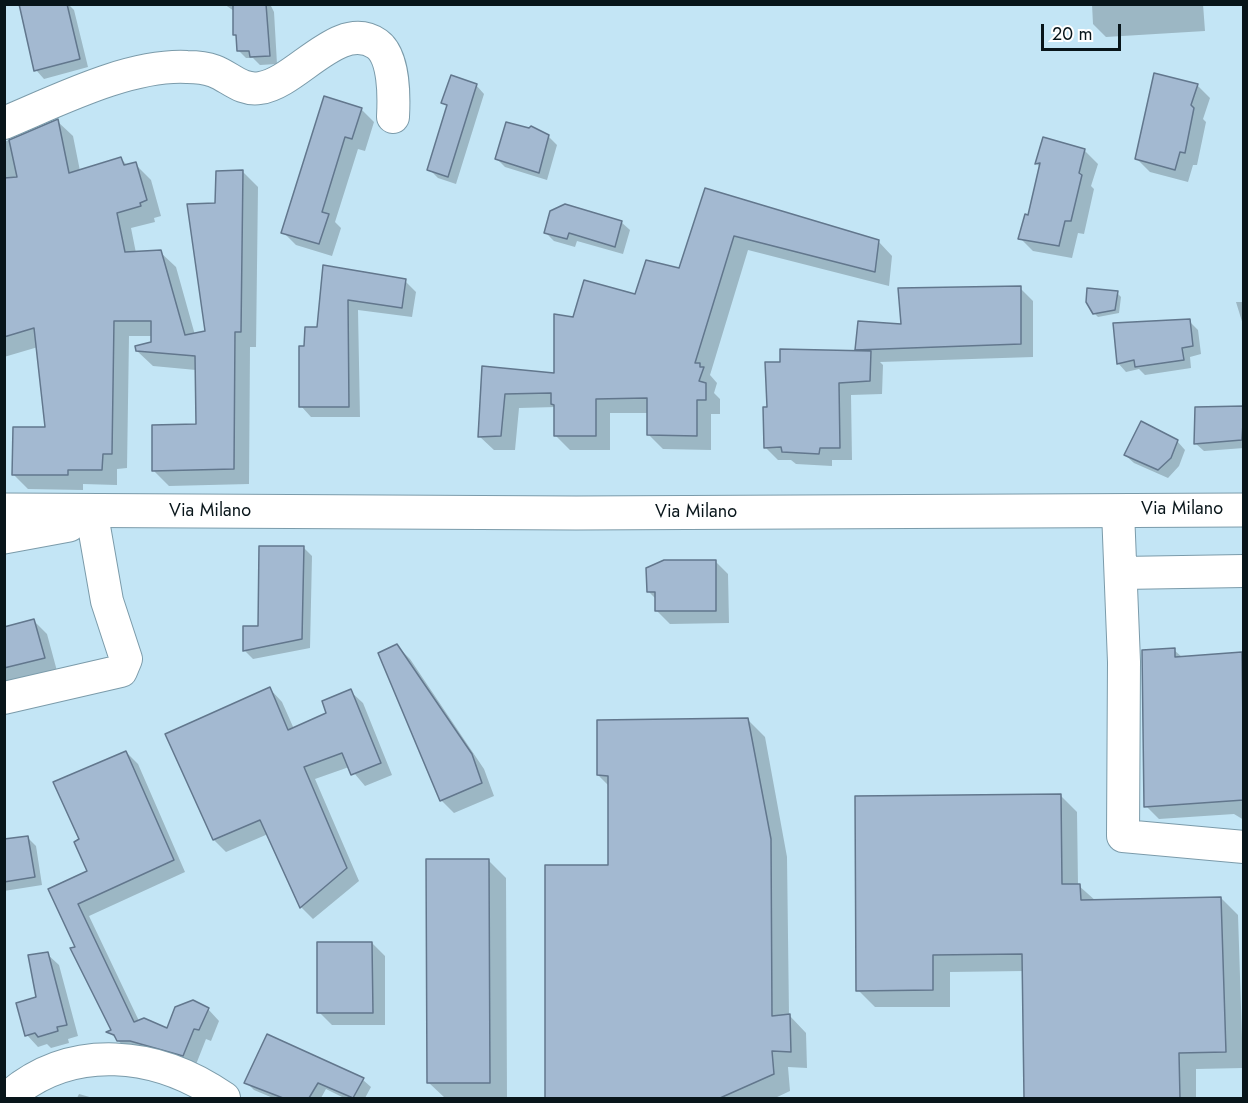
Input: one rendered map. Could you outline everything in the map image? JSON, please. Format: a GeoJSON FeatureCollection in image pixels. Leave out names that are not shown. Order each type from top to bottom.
{"type":"FeatureCollection","features":[{"type":"Feature","properties":{"kind":"main road","name":"Via Milano"},"geometry":{"type":"LineString","coordinates":[[4,510],[148,512],[1244,510]]}},
{"type":"Feature","properties":{"kind":"main road","name":"Via Milano"},"geometry":{"type":"LineString","coordinates":[[4,537],[148,512]]}},
{"type":"Feature","properties":{"kind":"street"},"geometry":{"type":"LineString","coordinates":[[4,123],[96,85],[141,72],[186,66],[213,70],[241,86],[260,88],[274,83],[344,40],[368,38],[383,48],[394,90],[393,117]]}},
{"type":"Feature","properties":{"kind":"street"},"geometry":{"type":"LineString","coordinates":[[1118,511],[1124,662],[1123,836],[1244,847]]}},
{"type":"Feature","properties":{"kind":"street"},"geometry":{"type":"LineString","coordinates":[[4,698],[121,671],[126,659],[107,601],[93,521]]}},
{"type":"Feature","properties":{"kind":"street"},"geometry":{"type":"LineString","coordinates":[[1121,573],[1244,572]]}},
{"type":"Feature","properties":{"kind":"street"},"geometry":{"type":"LineString","coordinates":[[7,1098],[23,1085],[65,1066],[94,1058],[125,1059],[160,1068],[202,1083],[224,1098]]}},
{"type":"Feature","properties":{"kind":"building"},"geometry":{"type":"Polygon","coordinates":[[[19,4],[67,4],[80,59],[34,71],[19,4]]]}},
{"type":"Feature","properties":{"kind":"building"},"geometry":{"type":"Polygon","coordinates":[[[233,4],[266,4],[270,56],[250,57],[249,51],[237,51],[236,35],[233,35],[233,4]]]}},
{"type":"Feature","properties":{"kind":"building"},"geometry":{"type":"Polygon","coordinates":[[[1154,73],[1198,84],[1191,105],[1194,108],[1185,153],[1180,152],[1175,170],[1135,159],[1154,73]]]}},
{"type":"Feature","properties":{"kind":"building"},"geometry":{"type":"Polygon","coordinates":[[[451,75],[477,84],[448,177],[427,170],[447,105],[441,103],[451,75]]]}},
{"type":"Feature","properties":{"kind":"building"},"geometry":{"type":"Polygon","coordinates":[[[324,96],[362,108],[352,139],[345,137],[322,212],[329,214],[319,244],[281,233],[324,96]]]}},
{"type":"Feature","properties":{"kind":"building"},"geometry":{"type":"Polygon","coordinates":[[[58,119],[69,173],[121,157],[124,165],[136,162],[147,200],[140,203],[141,206],[117,213],[125,252],[161,250],[185,335],[205,331],[187,204],[215,203],[216,171],[243,170],[241,332],[235,332],[234,469],[152,471],[152,425],[196,424],[195,356],[136,351],[135,346],[151,342],[151,321],[114,321],[112,454],[103,454],[102,470],[68,470],[68,475],[12,475],[13,427],[45,427],[34,328],[4,337],[4,178],[17,177],[9,140],[58,119]]]}},
{"type":"Feature","properties":{"kind":"building"},"geometry":{"type":"Polygon","coordinates":[[[506,122],[529,128],[531,126],[549,135],[539,173],[495,159],[506,122]]]}},
{"type":"Feature","properties":{"kind":"building"},"geometry":{"type":"Polygon","coordinates":[[[1043,137],[1085,149],[1079,173],[1082,175],[1071,221],[1065,221],[1059,246],[1018,239],[1025,214],[1028,215],[1040,163],[1035,164],[1043,137]]]}},
{"type":"Feature","properties":{"kind":"building"},"geometry":{"type":"Polygon","coordinates":[[[705,188],[879,240],[875,272],[734,236],[695,363],[700,363],[700,367],[704,367],[699,381],[706,383],[706,400],[697,400],[697,436],[647,435],[647,398],[596,399],[596,436],[554,436],[554,405],[551,404],[551,393],[505,394],[501,436],[478,437],[482,366],[554,373],[554,314],[573,317],[584,280],[635,294],[646,260],[679,268],[705,188]]]}},
{"type":"Feature","properties":{"kind":"building"},"geometry":{"type":"Polygon","coordinates":[[[565,204],[622,221],[615,247],[569,233],[567,239],[544,233],[550,211],[565,204]]]}},
{"type":"Feature","properties":{"kind":"building"},"geometry":{"type":"Polygon","coordinates":[[[323,265],[406,279],[402,308],[348,300],[349,407],[299,407],[299,346],[304,346],[305,327],[317,327],[323,265]]]}},
{"type":"Feature","properties":{"kind":"building"},"geometry":{"type":"Polygon","coordinates":[[[1021,286],[1021,344],[855,350],[858,321],[901,324],[898,288],[1021,286]]]}},
{"type":"Feature","properties":{"kind":"building"},"geometry":{"type":"Polygon","coordinates":[[[1087,288],[1118,291],[1115,310],[1093,314],[1086,302],[1087,288]]]}},
{"type":"Feature","properties":{"kind":"building"},"geometry":{"type":"Polygon","coordinates":[[[1190,319],[1193,346],[1182,348],[1184,360],[1135,367],[1134,360],[1117,364],[1113,323],[1190,319]]]}},
{"type":"Feature","properties":{"kind":"building"},"geometry":{"type":"Polygon","coordinates":[[[780,349],[871,351],[870,381],[839,383],[840,448],[820,448],[819,454],[782,452],[781,447],[764,448],[763,407],[767,407],[765,362],[780,362],[780,349]]]}},
{"type":"Feature","properties":{"kind":"building"},"geometry":{"type":"Polygon","coordinates":[[[1244,406],[1242,440],[1194,444],[1195,407],[1244,406]]]}},
{"type":"Feature","properties":{"kind":"building"},"geometry":{"type":"Polygon","coordinates":[[[1141,421],[1178,440],[1171,458],[1158,470],[1124,455],[1141,421]]]}},
{"type":"Feature","properties":{"kind":"building"},"geometry":{"type":"Polygon","coordinates":[[[259,546],[304,546],[302,639],[243,651],[243,626],[258,626],[259,546]]]}},
{"type":"Feature","properties":{"kind":"building"},"geometry":{"type":"Polygon","coordinates":[[[664,560],[716,560],[716,611],[655,611],[655,592],[647,592],[646,568],[664,560]]]}},
{"type":"Feature","properties":{"kind":"building"},"geometry":{"type":"Polygon","coordinates":[[[34,619],[45,658],[4,668],[4,627],[34,619]]]}},
{"type":"Feature","properties":{"kind":"building"},"geometry":{"type":"Polygon","coordinates":[[[397,644],[472,754],[482,783],[440,801],[378,653],[397,644]]]}},
{"type":"Feature","properties":{"kind":"building"},"geometry":{"type":"Polygon","coordinates":[[[1175,648],[1175,657],[1242,652],[1244,800],[1144,807],[1142,650],[1175,648]]]}},
{"type":"Feature","properties":{"kind":"building"},"geometry":{"type":"Polygon","coordinates":[[[270,687],[288,730],[326,713],[322,701],[351,689],[381,763],[351,775],[342,753],[304,767],[347,868],[300,908],[260,820],[213,840],[165,734],[270,687]]]}},
{"type":"Feature","properties":{"kind":"building"},"geometry":{"type":"Polygon","coordinates":[[[748,718],[771,839],[772,1016],[790,1014],[791,1052],[772,1051],[774,1074],[720,1098],[545,1098],[545,865],[608,865],[608,776],[597,775],[597,720],[748,718]]]}},
{"type":"Feature","properties":{"kind":"building"},"geometry":{"type":"Polygon","coordinates":[[[126,751],[174,860],[78,904],[134,1022],[144,1018],[167,1028],[175,1007],[193,1000],[209,1008],[199,1030],[194,1029],[183,1056],[130,1041],[117,1041],[114,1035],[106,1032],[111,1030],[70,948],[75,947],[48,889],[87,871],[74,842],[79,839],[53,782],[126,751]]]}},
{"type":"Feature","properties":{"kind":"building"},"geometry":{"type":"Polygon","coordinates":[[[1061,794],[1062,884],[1080,884],[1081,900],[1221,897],[1226,1052],[1179,1053],[1180,1098],[1024,1098],[1022,954],[933,955],[933,990],[856,991],[855,796],[1061,794]]]}},
{"type":"Feature","properties":{"kind":"building"},"geometry":{"type":"Polygon","coordinates":[[[28,836],[35,877],[4,882],[4,839],[28,836]]]}},
{"type":"Feature","properties":{"kind":"building"},"geometry":{"type":"Polygon","coordinates":[[[426,859],[489,859],[490,1083],[427,1083],[426,859]]]}},
{"type":"Feature","properties":{"kind":"building"},"geometry":{"type":"Polygon","coordinates":[[[317,942],[372,942],[373,1013],[317,1013],[317,942]]]}},
{"type":"Feature","properties":{"kind":"building"},"geometry":{"type":"Polygon","coordinates":[[[48,952],[67,1025],[57,1027],[58,1031],[38,1037],[35,1033],[25,1036],[16,1003],[36,997],[28,955],[48,952]]]}},
{"type":"Feature","properties":{"kind":"building"},"geometry":{"type":"Polygon","coordinates":[[[267,1034],[364,1078],[353,1098],[318,1083],[309,1098],[283,1098],[244,1083],[267,1034]]]}}]}
